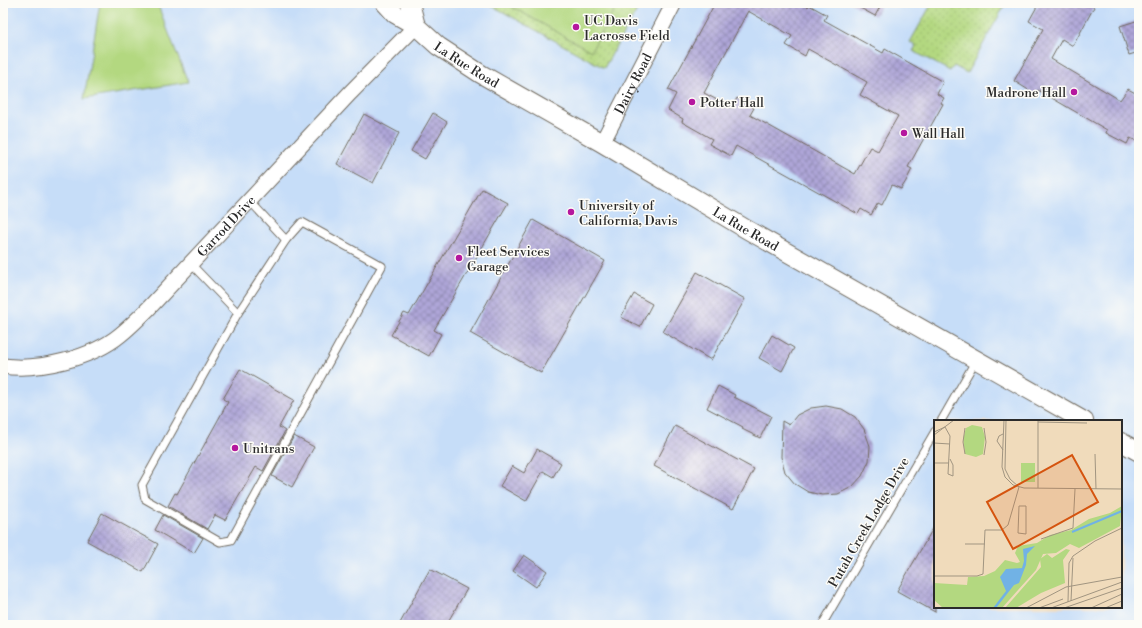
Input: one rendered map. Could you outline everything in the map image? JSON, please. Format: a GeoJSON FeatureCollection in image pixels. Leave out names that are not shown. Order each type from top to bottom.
{"type":"FeatureCollection","features":[{"type":"Feature","properties":{"kind":"street","name":"La Rue Road"},"geometry":{"type":"LineString","coordinates":[[385,3],[395,14],[416,26],[438,46],[458,60],[602,143],[746,229],[1082,420]]}},
{"type":"Feature","properties":{"kind":"street"},"geometry":{"type":"LineString","coordinates":[[410,3],[416,26]]}},
{"type":"Feature","properties":{"kind":"street","name":"Dairy Road"},"geometry":{"type":"LineString","coordinates":[[602,143],[674,3]]}},
{"type":"Feature","properties":{"kind":"street","name":"Garrod Drive"},"geometry":{"type":"LineString","coordinates":[[3,366],[39,366],[89,354],[120,336],[148,309],[350,93],[416,26]]}},
{"type":"Feature","properties":{"kind":"street"},"geometry":{"type":"LineString","coordinates":[[1122,443],[1139,452]]}},
{"type":"Feature","properties":{"kind":"lane"},"geometry":{"type":"LineString","coordinates":[[249,200],[286,240]]}},
{"type":"Feature","properties":{"kind":"lane"},"geometry":{"type":"LineString","coordinates":[[302,222],[382,266],[231,540],[220,542],[144,499],[142,485],[238,313],[286,240],[302,222]]}},
{"type":"Feature","properties":{"kind":"lane"},"geometry":{"type":"LineString","coordinates":[[190,263],[238,313]]}},
{"type":"Feature","properties":{"kind":"lane"},"geometry":{"type":"LineString","coordinates":[[942,420],[976,360]]}},
{"type":"Feature","properties":{"kind":"lane","name":"Putah Creek Lodge Drive"},"geometry":{"type":"LineString","coordinates":[[822,625],[934,433]]}},
{"type":"Feature","properties":{"kind":"shaded area","name":"University of California, Davis"},"geometry":{"type":"Polygon","coordinates":[[[3,3],[1139,3],[1139,625],[3,625],[3,3]]]}},
{"type":"Feature","properties":{"kind":"green space"},"geometry":{"type":"Polygon","coordinates":[[[100,3],[157,3],[188,82],[84,99],[100,3]]]}},
{"type":"Feature","properties":{"kind":"green space"},"geometry":{"type":"Polygon","coordinates":[[[487,3],[641,3],[604,68],[487,3]]]}},
{"type":"Feature","properties":{"kind":"green space","name":"UC Davis Lacrosse Field"},"geometry":{"type":"Polygon","coordinates":[[[505,3],[618,3],[591,51],[505,3]]]}},
{"type":"Feature","properties":{"kind":"green space"},"geometry":{"type":"Polygon","coordinates":[[[932,3],[1006,3],[967,73],[954,66],[950,71],[913,51],[916,46],[910,42],[932,3]]]}},
{"type":"Feature","properties":{"kind":"building"},"geometry":{"type":"Polygon","coordinates":[[[715,3],[801,3],[808,7],[809,5],[827,15],[824,20],[883,53],[885,49],[943,82],[937,94],[944,98],[941,103],[943,104],[908,167],[912,169],[906,181],[901,189],[892,185],[882,205],[878,203],[871,215],[861,209],[858,214],[736,146],[731,156],[709,144],[712,139],[682,122],[683,119],[668,110],[676,94],[668,90],[715,3]],[[748,11],[704,93],[732,108],[737,98],[754,108],[750,115],[855,174],[870,147],[878,151],[898,116],[860,95],[867,82],[808,49],[805,56],[786,45],[792,36],[748,11]]]}},
{"type":"Feature","properties":{"kind":"building"},"geometry":{"type":"Polygon","coordinates":[[[851,3],[882,3],[875,16],[851,3]]]}},
{"type":"Feature","properties":{"kind":"building","name":"Madrone Hall"},"geometry":{"type":"Polygon","coordinates":[[[1039,3],[1086,3],[1094,7],[1073,46],[1062,39],[1051,59],[1120,100],[1128,89],[1139,95],[1139,142],[1130,138],[1127,144],[1106,133],[1107,130],[1038,90],[1035,94],[1014,81],[1043,29],[1029,21],[1039,3]]]}},
{"type":"Feature","properties":{"kind":"building"},"geometry":{"type":"Polygon","coordinates":[[[1139,20],[1139,52],[1129,55],[1120,26],[1139,20]]]}},
{"type":"Feature","properties":{"kind":"building"},"geometry":{"type":"Polygon","coordinates":[[[433,113],[447,122],[425,159],[411,151],[433,113]]]}},
{"type":"Feature","properties":{"kind":"building"},"geometry":{"type":"Polygon","coordinates":[[[364,114],[399,133],[373,183],[337,164],[364,114]]]}},
{"type":"Feature","properties":{"kind":"building","name":"Fleet Services Garage"},"geometry":{"type":"Polygon","coordinates":[[[482,189],[508,203],[434,330],[441,334],[429,356],[391,335],[404,313],[409,315],[482,189]]]}},
{"type":"Feature","properties":{"kind":"building"},"geometry":{"type":"Polygon","coordinates":[[[533,220],[605,261],[541,373],[470,333],[533,220]]]}},
{"type":"Feature","properties":{"kind":"building"},"geometry":{"type":"Polygon","coordinates":[[[697,272],[745,299],[711,360],[663,332],[697,272]]]}},
{"type":"Feature","properties":{"kind":"building"},"geometry":{"type":"Polygon","coordinates":[[[634,294],[652,304],[640,327],[621,317],[634,294]]]}},
{"type":"Feature","properties":{"kind":"building"},"geometry":{"type":"Polygon","coordinates":[[[772,335],[794,348],[782,371],[759,358],[772,335]]]}},
{"type":"Feature","properties":{"kind":"building","name":"Unitrans"},"geometry":{"type":"Polygon","coordinates":[[[240,369],[294,400],[279,427],[285,431],[263,471],[256,467],[225,520],[215,515],[207,529],[168,506],[175,493],[177,494],[228,402],[223,399],[240,369]]]}},
{"type":"Feature","properties":{"kind":"building"},"geometry":{"type":"Polygon","coordinates":[[[718,386],[735,395],[734,397],[771,416],[760,438],[707,408],[718,386]]]}},
{"type":"Feature","properties":{"kind":"building"},"geometry":{"type":"Polygon","coordinates":[[[826,406],[842,409],[855,417],[864,429],[870,446],[869,461],[862,476],[852,487],[838,494],[822,495],[808,492],[795,484],[785,472],[781,457],[782,421],[789,425],[797,415],[811,408],[826,406]]]}},
{"type":"Feature","properties":{"kind":"building"},"geometry":{"type":"Polygon","coordinates":[[[675,426],[754,469],[733,509],[654,466],[675,426]]]}},
{"type":"Feature","properties":{"kind":"building"},"geometry":{"type":"Polygon","coordinates":[[[294,436],[314,447],[292,487],[272,476],[294,436]]]}},
{"type":"Feature","properties":{"kind":"building"},"geometry":{"type":"Polygon","coordinates":[[[537,449],[561,463],[553,477],[543,471],[526,501],[500,486],[512,466],[524,473],[537,449]]]}},
{"type":"Feature","properties":{"kind":"building"},"geometry":{"type":"Polygon","coordinates":[[[102,513],[158,544],[143,572],[87,541],[102,513]]]}},
{"type":"Feature","properties":{"kind":"building"},"geometry":{"type":"Polygon","coordinates":[[[163,515],[203,538],[194,553],[155,530],[163,515]]]}},
{"type":"Feature","properties":{"kind":"building"},"geometry":{"type":"Polygon","coordinates":[[[934,527],[935,612],[897,591],[934,527]]]}},
{"type":"Feature","properties":{"kind":"building"},"geometry":{"type":"Polygon","coordinates":[[[524,555],[547,571],[536,587],[513,571],[524,555]]]}},
{"type":"Feature","properties":{"kind":"building"},"geometry":{"type":"Polygon","coordinates":[[[430,569],[467,589],[446,625],[399,625],[430,569]]]}},
{"type":"Feature","properties":{"kind":"place","name":"UC Davis Lacrosse Field"},"geometry":{"type":"Point","coordinates":[576,27]}},
{"type":"Feature","properties":{"kind":"place","name":"Madrone Hall"},"geometry":{"type":"Point","coordinates":[1074,92]}},
{"type":"Feature","properties":{"kind":"place","name":"Potter Hall"},"geometry":{"type":"Point","coordinates":[692,102]}},
{"type":"Feature","properties":{"kind":"place","name":"Wall Hall"},"geometry":{"type":"Point","coordinates":[904,133]}},
{"type":"Feature","properties":{"kind":"place","name":"University of California, Davis"},"geometry":{"type":"Point","coordinates":[571,212]}},
{"type":"Feature","properties":{"kind":"place","name":"Fleet Services Garage"},"geometry":{"type":"Point","coordinates":[459,258]}},
{"type":"Feature","properties":{"kind":"place","name":"Unitrans"},"geometry":{"type":"Point","coordinates":[235,448]}}]}
